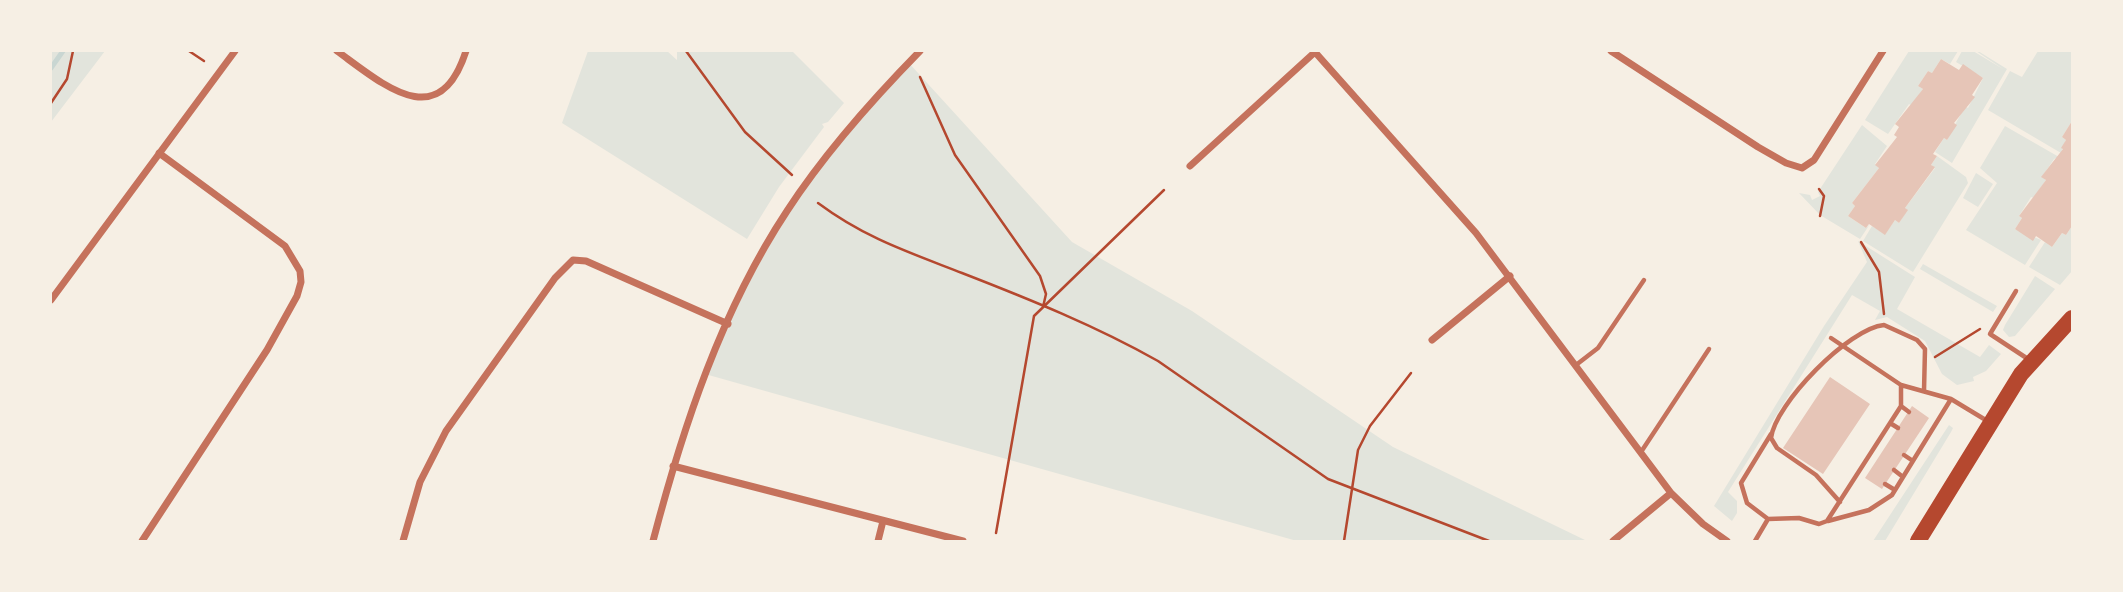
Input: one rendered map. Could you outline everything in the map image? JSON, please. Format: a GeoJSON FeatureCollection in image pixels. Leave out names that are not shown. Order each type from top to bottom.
{"type":"FeatureCollection","features":[{"type":"Feature","properties":{"kind":"main road"},"geometry":{"type":"LineString","coordinates":[[1918,541],[1990,422],[2031,362],[2072,318]]}},
{"type":"Feature","properties":{"kind":"street"},"geometry":{"type":"LineString","coordinates":[[51,300],[235,51]]}},
{"type":"Feature","properties":{"kind":"street"},"geometry":{"type":"LineString","coordinates":[[337,51],[399,95],[424,99],[445,91],[460,70],[466,51]]}},
{"type":"Feature","properties":{"kind":"street"},"geometry":{"type":"LineString","coordinates":[[653,541],[692,404],[764,250],[803,187],[919,51]]}},
{"type":"Feature","properties":{"kind":"street"},"geometry":{"type":"LineString","coordinates":[[1190,166],[1314,51],[1434,184],[1510,276],[1671,493],[1703,524],[1727,541]]}},
{"type":"Feature","properties":{"kind":"street"},"geometry":{"type":"LineString","coordinates":[[1611,51],[1758,147],[1786,163],[1802,168],[1814,160],[1884,51]]}},
{"type":"Feature","properties":{"kind":"street"},"geometry":{"type":"LineString","coordinates":[[142,541],[267,350],[298,296],[301,282],[297,265],[285,246],[159,153]]}},
{"type":"Feature","properties":{"kind":"street"},"geometry":{"type":"LineString","coordinates":[[403,541],[420,482],[446,431],[555,278],[573,260],[586,261],[728,324]]}},
{"type":"Feature","properties":{"kind":"street"},"geometry":{"type":"LineString","coordinates":[[1432,340],[1510,276]]}},
{"type":"Feature","properties":{"kind":"street"},"geometry":{"type":"LineString","coordinates":[[673,466],[964,541]]}},
{"type":"Feature","properties":{"kind":"street"},"geometry":{"type":"LineString","coordinates":[[1613,541],[1671,493]]}},
{"type":"Feature","properties":{"kind":"street"},"geometry":{"type":"LineString","coordinates":[[878,541],[883,521]]}},
{"type":"Feature","properties":{"kind":"lane"},"geometry":{"type":"LineString","coordinates":[[1576,365],[1598,348],[1644,280]]}},
{"type":"Feature","properties":{"kind":"lane"},"geometry":{"type":"LineString","coordinates":[[2016,291],[1990,334],[2031,362]]}},
{"type":"Feature","properties":{"kind":"lane"},"geometry":{"type":"LineString","coordinates":[[1924,391],[1925,349],[1917,340],[1884,325],[1866,331],[1806,378],[1741,483],[1747,503],[1768,519],[1799,518],[1819,524],[1869,510],[1887,499],[1895,490],[1951,399]]}},
{"type":"Feature","properties":{"kind":"lane"},"geometry":{"type":"LineString","coordinates":[[1831,338],[1901,385],[1951,399],[1990,422]]}},
{"type":"Feature","properties":{"kind":"lane"},"geometry":{"type":"LineString","coordinates":[[1640,452],[1709,349]]}},
{"type":"Feature","properties":{"kind":"lane"},"geometry":{"type":"LineString","coordinates":[[1827,521],[1900,406],[1901,385]]}},
{"type":"Feature","properties":{"kind":"lane"},"geometry":{"type":"LineString","coordinates":[[1900,406],[1909,412]]}},
{"type":"Feature","properties":{"kind":"lane"},"geometry":{"type":"LineString","coordinates":[[1890,423],[1898,428]]}},
{"type":"Feature","properties":{"kind":"lane"},"geometry":{"type":"LineString","coordinates":[[1925,424],[1933,429]]}},
{"type":"Feature","properties":{"kind":"lane"},"geometry":{"type":"LineString","coordinates":[[1772,433],[1776,448],[1816,475],[1840,502]]}},
{"type":"Feature","properties":{"kind":"lane"},"geometry":{"type":"LineString","coordinates":[[1880,438],[1888,443]]}},
{"type":"Feature","properties":{"kind":"lane"},"geometry":{"type":"LineString","coordinates":[[1914,440],[1923,445]]}},
{"type":"Feature","properties":{"kind":"lane"},"geometry":{"type":"LineString","coordinates":[[1870,454],[1878,459]]}},
{"type":"Feature","properties":{"kind":"lane"},"geometry":{"type":"LineString","coordinates":[[1904,455],[1913,461]]}},
{"type":"Feature","properties":{"kind":"lane"},"geometry":{"type":"LineString","coordinates":[[1862,467],[1869,472]]}},
{"type":"Feature","properties":{"kind":"lane"},"geometry":{"type":"LineString","coordinates":[[1894,470],[1903,477]]}},
{"type":"Feature","properties":{"kind":"lane"},"geometry":{"type":"LineString","coordinates":[[1885,484],[1895,490]]}},
{"type":"Feature","properties":{"kind":"lane"},"geometry":{"type":"LineString","coordinates":[[1755,541],[1768,519]]}},
{"type":"Feature","properties":{"kind":"path"},"geometry":{"type":"LineString","coordinates":[[51,103],[67,79],[73,51]]}},
{"type":"Feature","properties":{"kind":"path"},"geometry":{"type":"LineString","coordinates":[[188,51],[204,61]]}},
{"type":"Feature","properties":{"kind":"path"},"geometry":{"type":"LineString","coordinates":[[686,51],[745,132],[792,175]]}},
{"type":"Feature","properties":{"kind":"path"},"geometry":{"type":"LineString","coordinates":[[920,77],[955,155],[1040,276],[1046,294],[1043,307]]}},
{"type":"Feature","properties":{"kind":"path"},"geometry":{"type":"LineString","coordinates":[[1819,189],[1824,196],[1820,216]]}},
{"type":"Feature","properties":{"kind":"path"},"geometry":{"type":"LineString","coordinates":[[996,533],[1034,316],[1164,190]]}},
{"type":"Feature","properties":{"kind":"path"},"geometry":{"type":"LineString","coordinates":[[818,203],[843,222],[890,247],[1092,326],[1158,361],[1304,465],[1352,487],[1489,541]]}},
{"type":"Feature","properties":{"kind":"path"},"geometry":{"type":"LineString","coordinates":[[1861,242],[1879,272],[1885,309],[1884,325]]}},
{"type":"Feature","properties":{"kind":"path"},"geometry":{"type":"LineString","coordinates":[[1926,362],[1981,328]]}},
{"type":"Feature","properties":{"kind":"path"},"geometry":{"type":"LineString","coordinates":[[1345,541],[1358,450],[1370,426],[1411,373]]}},
{"type":"Feature","properties":{"kind":"shaded area"},"geometry":{"type":"Polygon","coordinates":[[[51,51],[105,51],[51,122],[51,51]]]}},
{"type":"Feature","properties":{"kind":"shaded area"},"geometry":{"type":"Polygon","coordinates":[[[588,51],[667,51],[677,60],[677,51],[792,51],[844,103],[828,122],[822,124],[824,127],[779,187],[747,239],[562,123],[588,51]]]}},
{"type":"Feature","properties":{"kind":"shaded area"},"geometry":{"type":"Polygon","coordinates":[[[1909,51],[1958,51],[1950,64],[1941,59],[1932,73],[1928,71],[1918,86],[1923,89],[1888,134],[1865,120],[1909,51]]]}},
{"type":"Feature","properties":{"kind":"shaded area"},"geometry":{"type":"Polygon","coordinates":[[[1962,51],[1973,51],[2003,69],[1978,51],[2007,69],[1952,163],[1935,152],[1944,138],[1947,140],[1965,106],[1968,108],[1983,78],[1956,62],[1962,51]]]}},
{"type":"Feature","properties":{"kind":"shaded area"},"geometry":{"type":"Polygon","coordinates":[[[2038,51],[2072,51],[2072,121],[2062,137],[2066,140],[2061,153],[1988,110],[2010,71],[2022,77],[2038,51]]]}},
{"type":"Feature","properties":{"kind":"shaded area"},"geometry":{"type":"Polygon","coordinates":[[[908,62],[1072,242],[1192,311],[1393,447],[1587,541],[1297,541],[705,374],[744,290],[803,187],[908,62]]]}},
{"type":"Feature","properties":{"kind":"shaded area"},"geometry":{"type":"Polygon","coordinates":[[[1862,125],[1887,146],[1875,164],[1879,168],[1852,203],[1855,206],[1848,216],[1866,228],[1870,224],[1860,239],[1820,215],[1799,193],[1810,195],[1812,200],[1820,196],[1818,192],[1862,125]]]}},
{"type":"Feature","properties":{"kind":"shaded area"},"geometry":{"type":"Polygon","coordinates":[[[2005,126],[2059,157],[2054,159],[2042,177],[2046,180],[2019,216],[2022,218],[2015,229],[2041,240],[2025,265],[1966,230],[1997,183],[1980,168],[2005,126]]]}},
{"type":"Feature","properties":{"kind":"shaded area"},"geometry":{"type":"Polygon","coordinates":[[[1937,156],[1966,177],[1968,183],[1913,272],[1863,241],[1872,226],[1885,234],[1895,220],[1899,223],[1907,210],[1905,208],[1935,168],[1931,165],[1937,156]]]}},
{"type":"Feature","properties":{"kind":"shaded area"},"geometry":{"type":"Polygon","coordinates":[[[1976,173],[1993,184],[1978,207],[1963,198],[1976,173]]]}},
{"type":"Feature","properties":{"kind":"shaded area"},"geometry":{"type":"Polygon","coordinates":[[[2072,226],[2072,271],[2060,285],[2029,267],[2045,242],[2052,247],[2062,233],[2066,235],[2072,226]]]}},
{"type":"Feature","properties":{"kind":"shaded area"},"geometry":{"type":"Polygon","coordinates":[[[1858,241],[1915,277],[1897,309],[1980,357],[1989,345],[2001,354],[1986,371],[1973,377],[1974,381],[1957,385],[1942,374],[1925,341],[1887,317],[1875,320],[1880,311],[1852,295],[1728,492],[1737,501],[1737,513],[1732,521],[1714,506],[1824,326],[1867,262],[1858,241]]]}},
{"type":"Feature","properties":{"kind":"shaded area"},"geometry":{"type":"Polygon","coordinates":[[[1923,264],[1997,306],[1993,312],[1920,269],[1923,264]]]}},
{"type":"Feature","properties":{"kind":"shaded area"},"geometry":{"type":"Polygon","coordinates":[[[2035,276],[2055,289],[2015,336],[2009,337],[2003,330],[2005,325],[2035,276]]]}},
{"type":"Feature","properties":{"kind":"shaded area"},"geometry":{"type":"Polygon","coordinates":[[[1949,425],[1953,428],[1951,432],[1885,541],[1873,541],[1949,425]]]}},
{"type":"Feature","properties":{"kind":"building"},"geometry":{"type":"Polygon","coordinates":[[[1941,59],[1959,70],[1963,64],[1983,78],[1972,95],[1975,97],[1954,123],[1957,125],[1947,140],[1944,138],[1933,154],[1937,156],[1931,165],[1935,167],[1905,208],[1908,210],[1899,223],[1895,220],[1885,235],[1869,224],[1866,228],[1848,216],[1855,206],[1852,203],[1879,168],[1875,165],[1897,137],[1894,135],[1899,127],[1895,124],[1923,89],[1918,86],[1928,71],[1932,73],[1941,59]]]}},
{"type":"Feature","properties":{"kind":"building"},"geometry":{"type":"Polygon","coordinates":[[[2072,121],[2072,226],[2066,235],[2062,233],[2052,247],[2036,236],[2033,241],[2015,229],[2022,218],[2019,216],[2046,180],[2041,177],[2063,149],[2061,148],[2066,140],[2062,137],[2072,121]]]}},
{"type":"Feature","properties":{"kind":"building"},"geometry":{"type":"Polygon","coordinates":[[[1830,377],[1870,404],[1823,474],[1783,448],[1830,377]]]}},
{"type":"Feature","properties":{"kind":"building"},"geometry":{"type":"Polygon","coordinates":[[[1912,406],[1929,418],[1882,489],[1865,478],[1912,406]]]}},
{"type":"Feature","properties":{"kind":"waterway"},"geometry":{"type":"LineString","coordinates":[[51,68],[63,51]]}}]}
